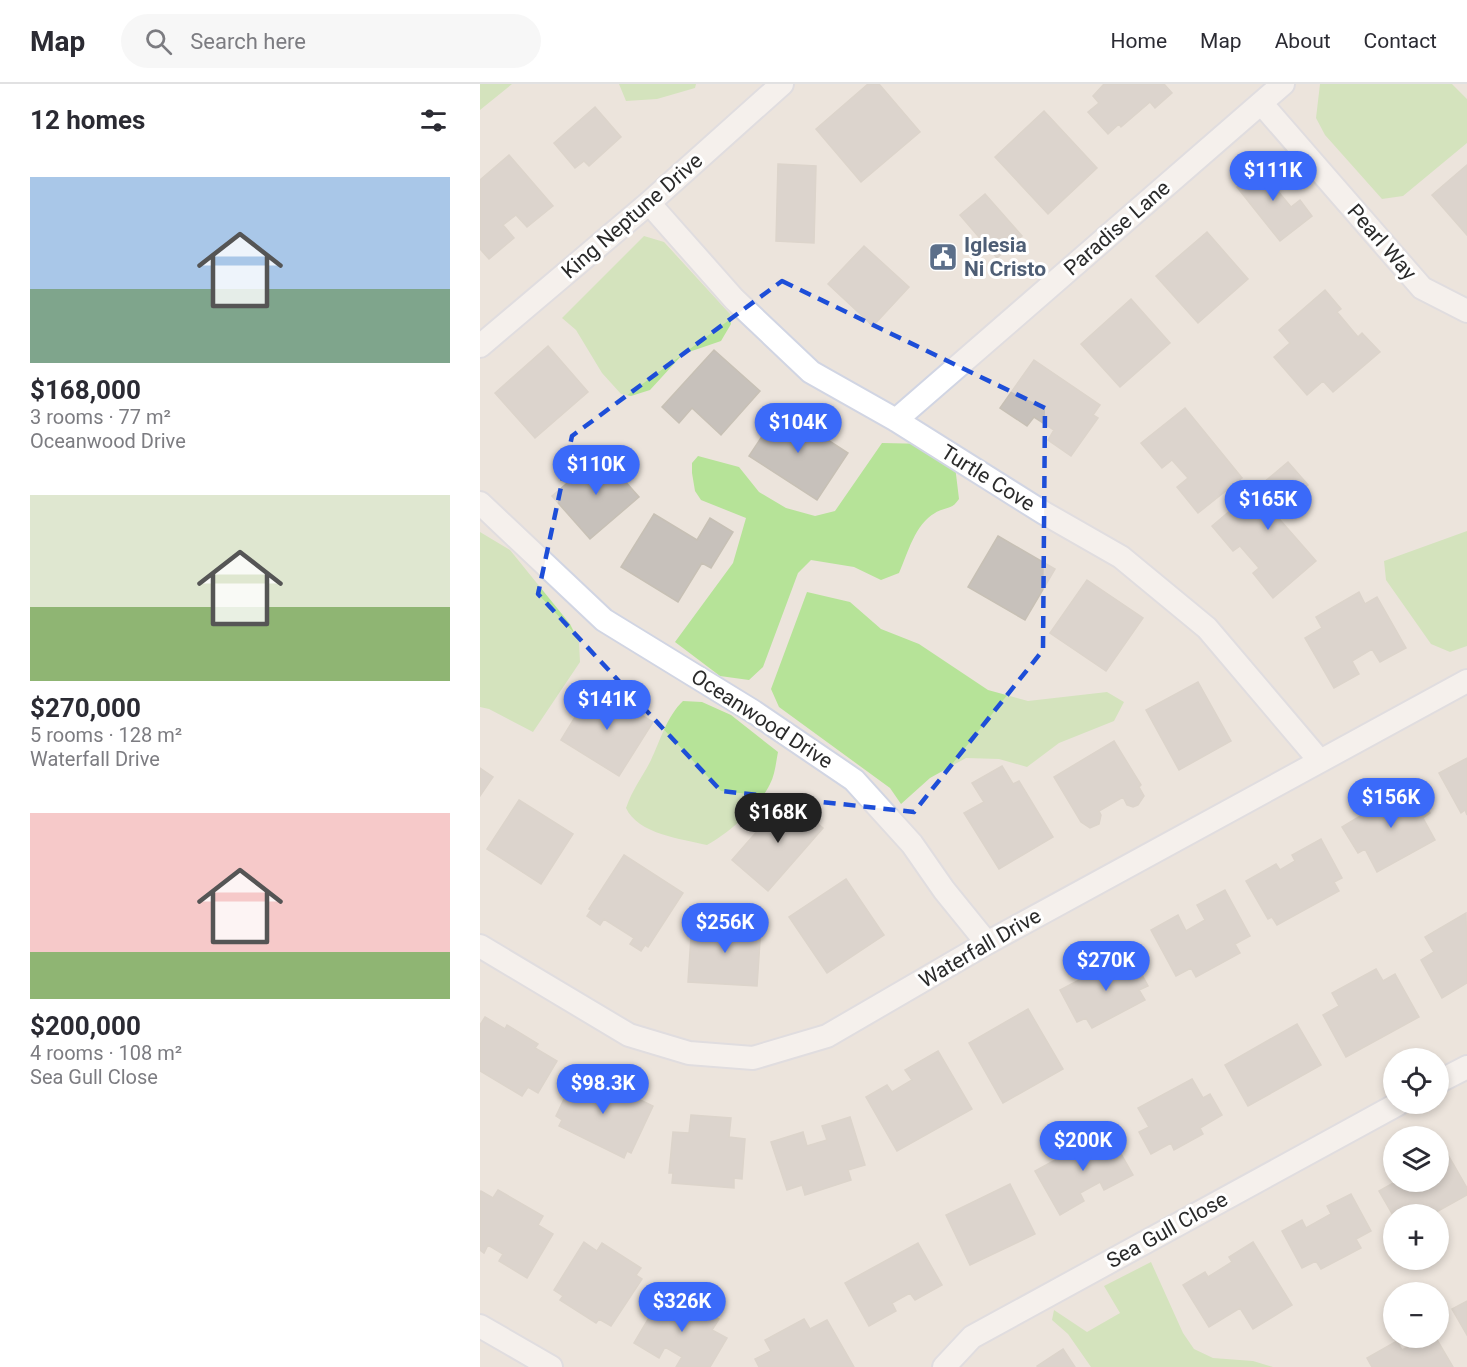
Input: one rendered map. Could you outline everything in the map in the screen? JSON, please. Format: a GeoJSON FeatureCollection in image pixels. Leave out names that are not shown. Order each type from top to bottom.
{"type":"FeatureCollection","features":[{"type":"Feature","properties":{"kind":"street","name":"King Neptune Drive"},"geometry":{"type":"LineString","coordinates":[[480,346],[649,203],[782,84]]}},
{"type":"Feature","properties":{"kind":"street","name":"Paradise Lane"},"geometry":{"type":"LineString","coordinates":[[896,420],[1283,84]]}},
{"type":"Feature","properties":{"kind":"street","name":"Pearl Way"},"geometry":{"type":"LineString","coordinates":[[1261,103],[1422,288],[1467,312]]}},
{"type":"Feature","properties":{"kind":"street","name":"Turtle Cove"},"geometry":{"type":"LineString","coordinates":[[649,203],[734,299],[811,372],[896,420],[1044,513],[1121,557],[1207,628],[1320,761]]}},
{"type":"Feature","properties":{"kind":"street","name":"Oceanwood Drive"},"geometry":{"type":"LineString","coordinates":[[480,503],[604,620],[754,712],[854,780],[912,844],[944,890],[987,943]]}},
{"type":"Feature","properties":{"kind":"street","name":"Waterfall Drive"},"geometry":{"type":"LineString","coordinates":[[480,946],[629,1035],[688,1053],[753,1058],[827,1036],[987,943],[1467,681]]}},
{"type":"Feature","properties":{"kind":"street"},"geometry":{"type":"LineString","coordinates":[[1449,1076],[1467,1067]]}},
{"type":"Feature","properties":{"kind":"street","name":"Sea Gull Close"},"geometry":{"type":"LineString","coordinates":[[944,1367],[972,1336],[1383,1112]]}},
{"type":"Feature","properties":{"kind":"street"},"geometry":{"type":"LineString","coordinates":[[480,1326],[551,1367]]}},
{"type":"Feature","properties":{"kind":"highlighted area"},"geometry":{"type":"Polygon","coordinates":[[[782,281],[1045,408],[1043,650],[914,812],[721,791],[538,594],[572,436],[782,281]]]}},
{"type":"Feature","properties":{"kind":"green space"},"geometry":{"type":"Polygon","coordinates":[[[480,84],[512,84],[480,110],[480,84]]]}},
{"type":"Feature","properties":{"kind":"green space"},"geometry":{"type":"Polygon","coordinates":[[[619,84],[696,84],[695,88],[657,99],[626,101],[619,84]]]}},
{"type":"Feature","properties":{"kind":"green space"},"geometry":{"type":"Polygon","coordinates":[[[1320,84],[1452,84],[1467,99],[1467,143],[1403,196],[1382,199],[1325,135],[1316,118],[1320,84]]]}},
{"type":"Feature","properties":{"kind":"green space"},"geometry":{"type":"Polygon","coordinates":[[[644,236],[664,242],[730,314],[731,324],[721,341],[683,354],[650,390],[631,396],[621,394],[602,373],[576,330],[562,318],[644,236]]]}},
{"type":"Feature","properties":{"kind":"green space"},"geometry":{"type":"Polygon","coordinates":[[[882,443],[929,444],[955,466],[959,499],[951,507],[935,513],[922,524],[899,573],[881,580],[854,567],[811,560],[798,573],[763,667],[749,680],[720,676],[675,642],[733,563],[746,518],[701,500],[695,491],[692,473],[692,463],[698,456],[739,467],[759,492],[786,508],[815,516],[835,511],[882,443]]]}},
{"type":"Feature","properties":{"kind":"green space"},"geometry":{"type":"Polygon","coordinates":[[[1467,531],[1467,646],[1450,652],[1431,644],[1386,580],[1384,561],[1467,531]]]}},
{"type":"Feature","properties":{"kind":"green space"},"geometry":{"type":"Polygon","coordinates":[[[480,532],[510,550],[570,624],[579,642],[580,662],[533,732],[489,709],[480,707],[480,532]]]}},
{"type":"Feature","properties":{"kind":"green space"},"geometry":{"type":"Polygon","coordinates":[[[807,592],[850,602],[881,629],[919,644],[988,690],[1028,701],[1107,692],[1124,702],[1114,721],[1059,743],[1027,767],[999,759],[966,758],[930,778],[901,804],[890,788],[779,707],[771,689],[807,592]]]}},
{"type":"Feature","properties":{"kind":"green space"},"geometry":{"type":"Polygon","coordinates":[[[683,701],[702,702],[731,715],[778,752],[772,780],[759,802],[725,834],[707,845],[673,838],[650,830],[632,817],[626,808],[668,721],[683,701]]]}},
{"type":"Feature","properties":{"kind":"green space"},"geometry":{"type":"Polygon","coordinates":[[[1151,1262],[1183,1333],[1194,1349],[1213,1358],[1253,1361],[1273,1367],[1091,1367],[1068,1334],[1052,1320],[1054,1310],[1087,1332],[1120,1313],[1104,1286],[1151,1262]]]}},
{"type":"Feature","properties":{"kind":"building"},"geometry":{"type":"Polygon","coordinates":[[[868,84],[879,84],[920,132],[861,182],[816,129],[868,84]]]}},
{"type":"Feature","properties":{"kind":"building"},"geometry":{"type":"Polygon","coordinates":[[[1104,84],[1164,84],[1172,93],[1155,108],[1150,102],[1121,127],[1119,124],[1108,134],[1088,112],[1099,103],[1093,96],[1104,84]]]}},
{"type":"Feature","properties":{"kind":"building"},"geometry":{"type":"Polygon","coordinates":[[[595,107],[621,137],[589,166],[584,161],[575,168],[554,143],[595,107]]]}},
{"type":"Feature","properties":{"kind":"building"},"geometry":{"type":"Polygon","coordinates":[[[1044,111],[1097,168],[1048,214],[995,157],[1044,111]]]}},
{"type":"Feature","properties":{"kind":"building"},"geometry":{"type":"Polygon","coordinates":[[[509,155],[553,206],[527,227],[516,215],[503,225],[514,238],[489,259],[480,249],[480,180],[509,155]]]}},
{"type":"Feature","properties":{"kind":"building"},"geometry":{"type":"Polygon","coordinates":[[[1269,161],[1281,177],[1272,184],[1291,207],[1300,200],[1312,216],[1280,241],[1237,187],[1269,161]]]}},
{"type":"Feature","properties":{"kind":"building"},"geometry":{"type":"Polygon","coordinates":[[[778,164],[816,166],[814,243],[776,241],[778,164]]]}},
{"type":"Feature","properties":{"kind":"building"},"geometry":{"type":"Polygon","coordinates":[[[1467,165],[1467,235],[1432,195],[1467,165]]]}},
{"type":"Feature","properties":{"kind":"building"},"geometry":{"type":"Polygon","coordinates":[[[985,194],[1022,236],[997,258],[960,215],[985,194]]]}},
{"type":"Feature","properties":{"kind":"building"},"geometry":{"type":"Polygon","coordinates":[[[1207,232],[1248,279],[1198,323],[1156,276],[1207,232]]]}},
{"type":"Feature","properties":{"kind":"building"},"geometry":{"type":"Polygon","coordinates":[[[864,246],[909,287],[873,326],[828,284],[864,246]]]}},
{"type":"Feature","properties":{"kind":"building"},"geometry":{"type":"Polygon","coordinates":[[[1325,290],[1341,309],[1337,312],[1358,337],[1362,333],[1380,352],[1333,392],[1323,381],[1307,395],[1274,357],[1290,343],[1279,330],[1325,290]]]}},
{"type":"Feature","properties":{"kind":"building"},"geometry":{"type":"Polygon","coordinates":[[[1131,299],[1170,343],[1120,387],[1081,344],[1131,299]]]}},
{"type":"Feature","properties":{"kind":"building"},"geometry":{"type":"Polygon","coordinates":[[[548,346],[588,392],[535,438],[495,393],[548,346]]]}},
{"type":"Feature","properties":{"kind":"building"},"geometry":{"type":"Polygon","coordinates":[[[714,350],[760,391],[721,435],[692,408],[679,423],[662,407],[714,350]]]}},
{"type":"Feature","properties":{"kind":"building"},"geometry":{"type":"Polygon","coordinates":[[[1034,360],[1100,405],[1093,415],[1098,418],[1071,456],[1048,440],[1054,430],[1034,417],[1027,426],[1000,408],[1034,360]]]}},
{"type":"Feature","properties":{"kind":"building"},"geometry":{"type":"Polygon","coordinates":[[[1185,408],[1242,478],[1198,513],[1177,487],[1188,478],[1172,460],[1162,468],[1141,443],[1185,408]]]}},
{"type":"Feature","properties":{"kind":"building"},"geometry":{"type":"Polygon","coordinates":[[[780,409],[848,453],[817,500],[749,456],[780,409]]]}},
{"type":"Feature","properties":{"kind":"building"},"geometry":{"type":"Polygon","coordinates":[[[601,454],[639,497],[590,539],[552,496],[601,454]]]}},
{"type":"Feature","properties":{"kind":"building"},"geometry":{"type":"Polygon","coordinates":[[[1288,462],[1308,485],[1274,513],[1316,561],[1273,598],[1253,573],[1259,568],[1240,546],[1233,551],[1212,526],[1288,462]]]}},
{"type":"Feature","properties":{"kind":"building"},"geometry":{"type":"Polygon","coordinates":[[[654,514],[697,540],[710,518],[733,532],[711,568],[702,563],[678,602],[621,567],[654,514]]]}},
{"type":"Feature","properties":{"kind":"building"},"geometry":{"type":"Polygon","coordinates":[[[998,536],[1055,569],[1025,620],[968,587],[998,536]]]}},
{"type":"Feature","properties":{"kind":"building"},"geometry":{"type":"Polygon","coordinates":[[[1087,580],[1143,618],[1106,671],[1050,633],[1087,580]]]}},
{"type":"Feature","properties":{"kind":"building"},"geometry":{"type":"Polygon","coordinates":[[[1359,592],[1365,604],[1377,597],[1406,648],[1380,662],[1372,649],[1352,661],[1359,674],[1334,688],[1305,638],[1322,628],[1316,617],[1359,592]]]}},
{"type":"Feature","properties":{"kind":"building"},"geometry":{"type":"Polygon","coordinates":[[[1198,682],[1231,741],[1179,770],[1146,710],[1198,682]]]}},
{"type":"Feature","properties":{"kind":"building"},"geometry":{"type":"Polygon","coordinates":[[[594,686],[653,722],[619,776],[561,740],[594,686]]]}},
{"type":"Feature","properties":{"kind":"building"},"geometry":{"type":"Polygon","coordinates":[[[1114,741],[1141,785],[1139,787],[1144,796],[1138,805],[1133,807],[1127,805],[1123,797],[1099,811],[1101,815],[1099,824],[1090,828],[1081,822],[1054,777],[1114,741]]]}},
{"type":"Feature","properties":{"kind":"building"},"geometry":{"type":"Polygon","coordinates":[[[1467,758],[1467,815],[1465,810],[1461,813],[1439,773],[1467,758]]]}},
{"type":"Feature","properties":{"kind":"building"},"geometry":{"type":"Polygon","coordinates":[[[1002,766],[1013,784],[1019,781],[1053,837],[999,869],[964,813],[984,802],[972,783],[1002,766]]]}},
{"type":"Feature","properties":{"kind":"building"},"geometry":{"type":"Polygon","coordinates":[[[480,768],[493,777],[480,796],[480,768]]]}},
{"type":"Feature","properties":{"kind":"building"},"geometry":{"type":"Polygon","coordinates":[[[1415,787],[1430,813],[1423,818],[1435,840],[1377,872],[1365,849],[1358,853],[1342,827],[1362,815],[1361,812],[1395,794],[1397,796],[1415,787]]]}},
{"type":"Feature","properties":{"kind":"building"},"geometry":{"type":"Polygon","coordinates":[[[787,797],[823,828],[768,891],[732,860],[787,797]]]}},
{"type":"Feature","properties":{"kind":"building"},"geometry":{"type":"Polygon","coordinates":[[[519,800],[573,834],[541,884],[487,849],[519,800]]]}},
{"type":"Feature","properties":{"kind":"building"},"geometry":{"type":"Polygon","coordinates":[[[1321,839],[1342,878],[1334,882],[1339,891],[1277,925],[1272,917],[1268,919],[1246,881],[1276,864],[1280,870],[1295,861],[1292,855],[1321,839]]]}},
{"type":"Feature","properties":{"kind":"building"},"geometry":{"type":"Polygon","coordinates":[[[624,855],[683,893],[648,947],[645,945],[641,951],[630,944],[634,938],[604,919],[600,925],[587,916],[591,910],[589,909],[624,855]]]}},
{"type":"Feature","properties":{"kind":"building"},"geometry":{"type":"Polygon","coordinates":[[[846,879],[884,935],[827,973],[789,917],[846,879]]]}},
{"type":"Feature","properties":{"kind":"building"},"geometry":{"type":"Polygon","coordinates":[[[1225,890],[1250,936],[1235,944],[1240,953],[1196,977],[1191,968],[1176,976],[1151,930],[1178,915],[1186,931],[1205,920],[1197,905],[1225,890]]]}},
{"type":"Feature","properties":{"kind":"building"},"geometry":{"type":"Polygon","coordinates":[[[1466,913],[1467,983],[1442,998],[1421,960],[1434,952],[1425,937],[1466,913]]]}},
{"type":"Feature","properties":{"kind":"building"},"geometry":{"type":"Polygon","coordinates":[[[692,922],[761,926],[757,986],[688,982],[692,922]]]}},
{"type":"Feature","properties":{"kind":"building"},"geometry":{"type":"Polygon","coordinates":[[[1130,953],[1148,986],[1139,990],[1145,1000],[1092,1028],[1086,1018],[1077,1022],[1060,990],[1130,953]]]}},
{"type":"Feature","properties":{"kind":"building"},"geometry":{"type":"Polygon","coordinates":[[[1376,969],[1383,981],[1395,974],[1419,1017],[1346,1057],[1323,1015],[1339,1006],[1332,993],[1376,969]]]}},
{"type":"Feature","properties":{"kind":"building"},"geometry":{"type":"Polygon","coordinates":[[[1028,1009],[1063,1069],[1003,1103],[969,1043],[1028,1009]]]}},
{"type":"Feature","properties":{"kind":"building"},"geometry":{"type":"Polygon","coordinates":[[[485,1017],[505,1029],[507,1025],[538,1044],[535,1048],[557,1061],[538,1093],[528,1087],[522,1096],[480,1071],[480,1025],[485,1017]]]}},
{"type":"Feature","properties":{"kind":"building"},"geometry":{"type":"Polygon","coordinates":[[[1297,1024],[1321,1065],[1248,1106],[1225,1065],[1297,1024]]]}},
{"type":"Feature","properties":{"kind":"building"},"geometry":{"type":"Polygon","coordinates":[[[938,1051],[972,1109],[897,1151],[866,1097],[887,1085],[892,1092],[912,1080],[905,1070],[938,1051]]]}},
{"type":"Feature","properties":{"kind":"building"},"geometry":{"type":"Polygon","coordinates":[[[578,1070],[610,1085],[607,1092],[621,1099],[624,1092],[653,1106],[631,1153],[627,1151],[624,1158],[559,1126],[562,1120],[556,1116],[578,1070]]]}},
{"type":"Feature","properties":{"kind":"building"},"geometry":{"type":"Polygon","coordinates":[[[1192,1079],[1203,1098],[1210,1094],[1222,1115],[1200,1128],[1203,1134],[1174,1150],[1171,1143],[1151,1154],[1139,1132],[1149,1127],[1138,1108],[1192,1079]]]}},
{"type":"Feature","properties":{"kind":"building"},"geometry":{"type":"Polygon","coordinates":[[[691,1115],[731,1118],[729,1137],[745,1139],[742,1179],[734,1178],[734,1188],[672,1183],[673,1173],[669,1173],[673,1132],[689,1133],[691,1115]]]}},
{"type":"Feature","properties":{"kind":"building"},"geometry":{"type":"Polygon","coordinates":[[[850,1117],[865,1165],[848,1170],[851,1180],[805,1195],[802,1185],[787,1190],[771,1142],[803,1132],[807,1146],[827,1140],[822,1126],[850,1117]]]}},
{"type":"Feature","properties":{"kind":"building"},"geometry":{"type":"Polygon","coordinates":[[[1108,1131],[1133,1175],[1104,1190],[1100,1182],[1080,1193],[1084,1201],[1060,1215],[1035,1171],[1108,1131]]]}},
{"type":"Feature","properties":{"kind":"building"},"geometry":{"type":"Polygon","coordinates":[[[1449,1156],[1467,1188],[1467,1195],[1449,1205],[1386,1204],[1379,1191],[1383,1189],[1383,1192],[1449,1192],[1449,1156]]]}},
{"type":"Feature","properties":{"kind":"building"},"geometry":{"type":"Polygon","coordinates":[[[1010,1184],[1035,1234],[970,1265],[946,1215],[1010,1184]]]}},
{"type":"Feature","properties":{"kind":"building"},"geometry":{"type":"Polygon","coordinates":[[[498,1190],[543,1216],[538,1225],[553,1234],[527,1278],[499,1261],[503,1254],[488,1245],[484,1253],[480,1250],[480,1193],[481,1191],[493,1198],[498,1190]]]}},
{"type":"Feature","properties":{"kind":"building"},"geometry":{"type":"Polygon","coordinates":[[[1351,1194],[1371,1231],[1356,1239],[1361,1248],[1321,1269],[1316,1261],[1302,1268],[1282,1231],[1302,1220],[1306,1228],[1331,1214],[1327,1206],[1351,1194]]]}},
{"type":"Feature","properties":{"kind":"building"},"geometry":{"type":"Polygon","coordinates":[[[584,1242],[597,1251],[602,1243],[641,1268],[636,1275],[642,1279],[611,1326],[599,1319],[596,1323],[560,1300],[563,1296],[554,1290],[584,1242]]]}},
{"type":"Feature","properties":{"kind":"building"},"geometry":{"type":"Polygon","coordinates":[[[1253,1242],[1292,1305],[1253,1329],[1240,1308],[1209,1327],[1183,1285],[1205,1272],[1208,1277],[1232,1262],[1229,1257],[1253,1242]]]}},
{"type":"Feature","properties":{"kind":"building"},"geometry":{"type":"Polygon","coordinates":[[[918,1243],[942,1285],[915,1300],[910,1293],[892,1303],[896,1311],[869,1326],[845,1283],[918,1243]]]}},
{"type":"Feature","properties":{"kind":"building"},"geometry":{"type":"Polygon","coordinates":[[[678,1295],[719,1319],[712,1330],[727,1338],[710,1367],[676,1367],[682,1357],[665,1347],[659,1358],[634,1343],[660,1299],[671,1306],[678,1295]]]}},
{"type":"Feature","properties":{"kind":"building"},"geometry":{"type":"Polygon","coordinates":[[[1467,1301],[1467,1335],[1452,1309],[1467,1301]]]}},
{"type":"Feature","properties":{"kind":"building"},"geometry":{"type":"Polygon","coordinates":[[[804,1319],[810,1329],[827,1320],[854,1367],[759,1367],[755,1359],[771,1351],[765,1340],[804,1319]]]}},
{"type":"Feature","properties":{"kind":"building"},"geometry":{"type":"Polygon","coordinates":[[[1385,1348],[1401,1348],[1402,1350],[1406,1348],[1442,1348],[1453,1367],[1372,1367],[1367,1358],[1385,1348]]]}},
{"type":"Feature","properties":{"kind":"building"},"geometry":{"type":"Polygon","coordinates":[[[1063,1349],[1075,1367],[1037,1366],[1063,1349]]]}},
{"type":"Feature","properties":{"kind":"place","name":"Iglesia Ni Cristo"},"geometry":{"type":"Point","coordinates":[943,257]}}]}
